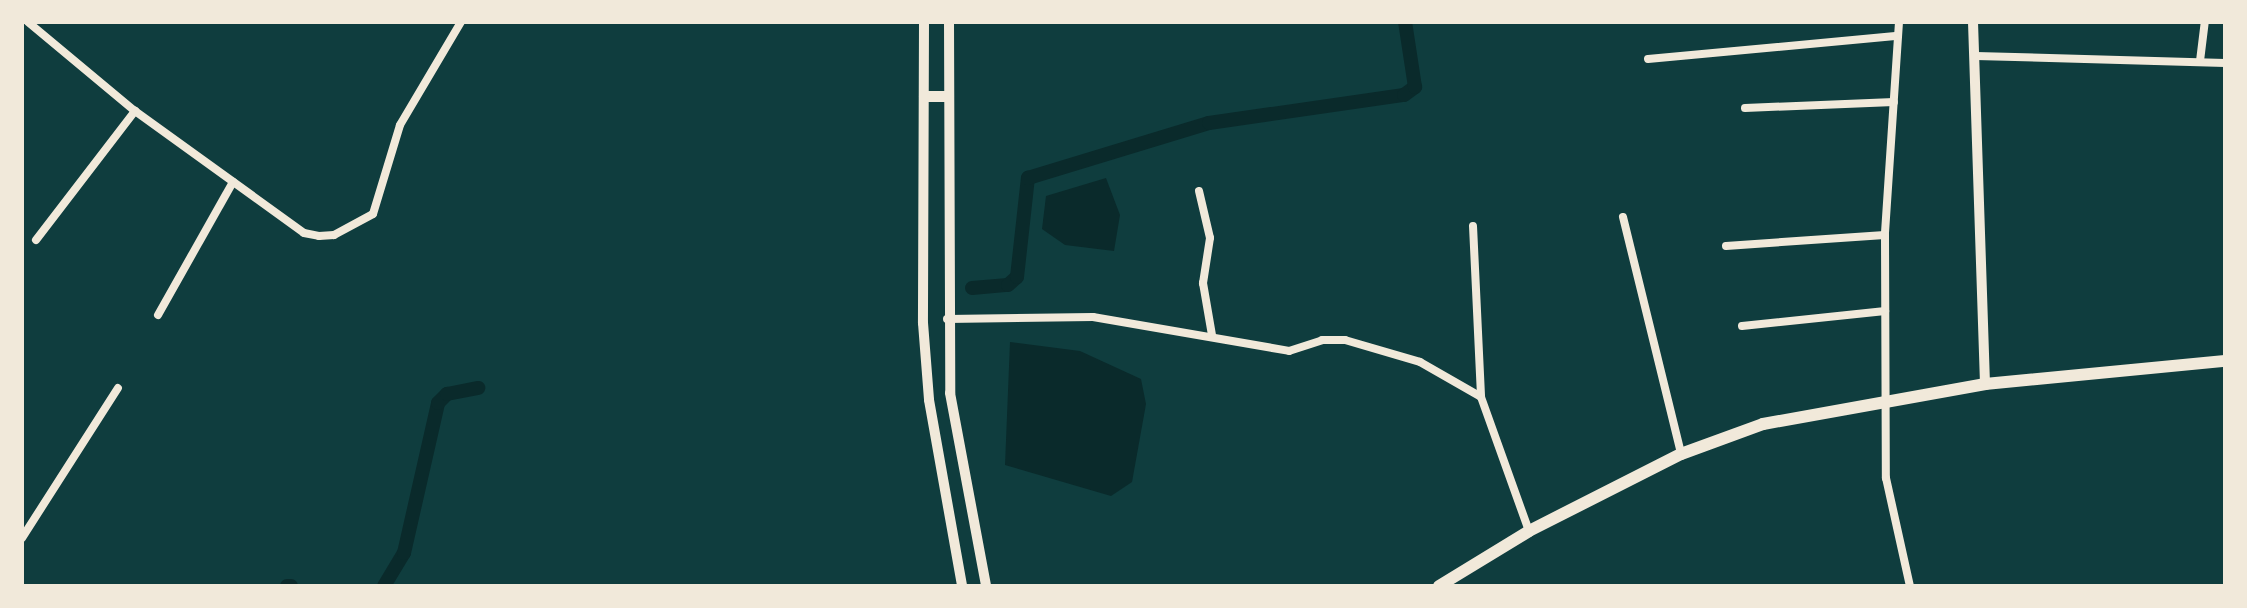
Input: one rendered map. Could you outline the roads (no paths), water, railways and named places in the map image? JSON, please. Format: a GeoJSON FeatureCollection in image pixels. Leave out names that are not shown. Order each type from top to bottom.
{"type":"FeatureCollection","features":[{"type":"Feature","properties":{"kind":"main road"},"geometry":{"type":"LineString","coordinates":[[924,96],[948,96]]}},
{"type":"Feature","properties":{"kind":"main road"},"geometry":{"type":"LineString","coordinates":[[1439,586],[1529,531],[1681,454],[1763,424],[1886,399],[1985,384],[2225,361]]}},
{"type":"Feature","properties":{"kind":"street"},"geometry":{"type":"LineString","coordinates":[[28,22],[135,111],[304,233],[334,235],[357,226],[373,214],[400,125],[461,22]]}},
{"type":"Feature","properties":{"kind":"street"},"geometry":{"type":"LineString","coordinates":[[924,22],[921,242],[929,400],[962,586]]}},
{"type":"Feature","properties":{"kind":"street"},"geometry":{"type":"LineString","coordinates":[[949,22],[947,319],[950,393],[986,586]]}},
{"type":"Feature","properties":{"kind":"street"},"geometry":{"type":"LineString","coordinates":[[1899,22],[1885,235],[1886,478],[1910,586]]}},
{"type":"Feature","properties":{"kind":"street"},"geometry":{"type":"LineString","coordinates":[[1973,22],[1985,384]]}},
{"type":"Feature","properties":{"kind":"street"},"geometry":{"type":"LineString","coordinates":[[2200,61],[2205,22]]}},
{"type":"Feature","properties":{"kind":"street"},"geometry":{"type":"LineString","coordinates":[[1648,59],[1898,36]]}},
{"type":"Feature","properties":{"kind":"street"},"geometry":{"type":"LineString","coordinates":[[1976,56],[2225,63]]}},
{"type":"Feature","properties":{"kind":"street"},"geometry":{"type":"LineString","coordinates":[[1745,108],[1894,102]]}},
{"type":"Feature","properties":{"kind":"street"},"geometry":{"type":"LineString","coordinates":[[36,240],[135,111]]}},
{"type":"Feature","properties":{"kind":"street"},"geometry":{"type":"LineString","coordinates":[[158,315],[233,182]]}},
{"type":"Feature","properties":{"kind":"street"},"geometry":{"type":"LineString","coordinates":[[1199,191],[1210,238],[1203,283],[1212,335]]}},
{"type":"Feature","properties":{"kind":"street"},"geometry":{"type":"LineString","coordinates":[[1623,217],[1681,454]]}},
{"type":"Feature","properties":{"kind":"street"},"geometry":{"type":"LineString","coordinates":[[1473,226],[1481,397],[1529,531]]}},
{"type":"Feature","properties":{"kind":"street"},"geometry":{"type":"LineString","coordinates":[[1726,246],[1885,235]]}},
{"type":"Feature","properties":{"kind":"street"},"geometry":{"type":"LineString","coordinates":[[1742,326],[1885,311]]}},
{"type":"Feature","properties":{"kind":"street"},"geometry":{"type":"LineString","coordinates":[[947,319],[1093,317],[1212,335],[1289,351],[1333,339],[1376,347],[1459,380],[1481,397]]}},
{"type":"Feature","properties":{"kind":"street"},"geometry":{"type":"LineString","coordinates":[[22,538],[118,388]]}},
{"type":"Feature","properties":{"kind":"water"},"geometry":{"type":"Polygon","coordinates":[[[1106,178],[1120,215],[1114,251],[1065,245],[1042,229],[1046,196],[1106,178]]]}},
{"type":"Feature","properties":{"kind":"water"},"geometry":{"type":"Polygon","coordinates":[[[1010,342],[1080,351],[1141,379],[1146,404],[1132,482],[1111,496],[1005,465],[1010,342]]]}},
{"type":"Feature","properties":{"kind":"waterway"},"geometry":{"type":"LineString","coordinates":[[972,288],[1008,285],[1017,277],[1028,178],[1209,123],[1404,95],[1415,87],[1405,22]]}},
{"type":"Feature","properties":{"kind":"waterway"},"geometry":{"type":"LineString","coordinates":[[384,586],[404,553],[438,403],[447,394],[478,388]]}}]}
